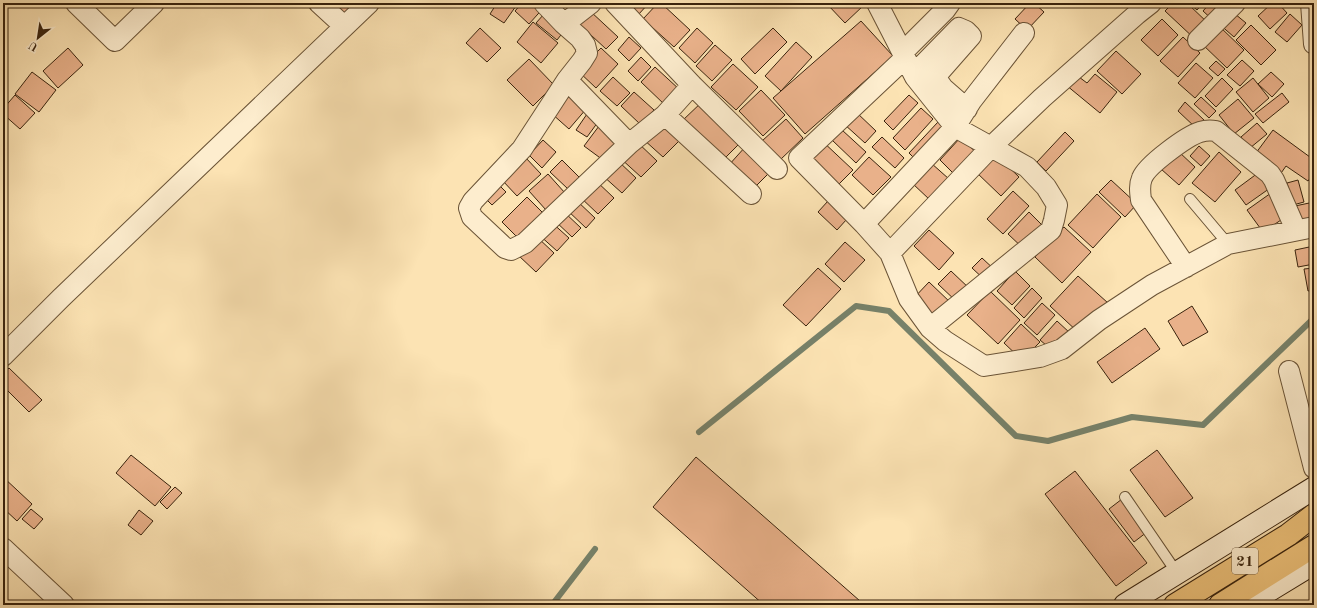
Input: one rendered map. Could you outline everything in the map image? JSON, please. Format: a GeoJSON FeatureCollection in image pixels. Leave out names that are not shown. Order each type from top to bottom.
{"type":"FeatureCollection","features":[{"type":"Feature","properties":{"kind":"highway","name":"21"},"geometry":{"type":"LineString","coordinates":[[1175,605],[1288,535],[1314,515]]}},
{"type":"Feature","properties":{"kind":"highway","name":"21"},"geometry":{"type":"LineString","coordinates":[[1220,605],[1314,546]]}},
{"type":"Feature","properties":{"kind":"street"},"geometry":{"type":"LineString","coordinates":[[76,3],[115,41],[154,3]]}},
{"type":"Feature","properties":{"kind":"street"},"geometry":{"type":"LineString","coordinates":[[319,3],[344,26]]}},
{"type":"Feature","properties":{"kind":"street"},"geometry":{"type":"LineString","coordinates":[[3,356],[61,298],[369,3]]}},
{"type":"Feature","properties":{"kind":"street"},"geometry":{"type":"LineString","coordinates":[[544,3],[580,38],[585,45],[587,53],[567,80],[522,149],[473,201],[469,208],[472,216],[505,248],[511,250],[525,243],[629,144],[665,115],[692,85]]}},
{"type":"Feature","properties":{"kind":"street"},"geometry":{"type":"LineString","coordinates":[[564,24],[591,3]]}},
{"type":"Feature","properties":{"kind":"street"},"geometry":{"type":"LineString","coordinates":[[615,3],[692,85],[777,169]]}},
{"type":"Feature","properties":{"kind":"street"},"geometry":{"type":"LineString","coordinates":[[877,3],[907,61],[955,127],[1027,167],[1046,187],[1057,205],[1051,230],[930,328]]}},
{"type":"Feature","properties":{"kind":"street"},"geometry":{"type":"LineString","coordinates":[[890,254],[991,146],[1042,98],[1151,3]]}},
{"type":"Feature","properties":{"kind":"street"},"geometry":{"type":"LineString","coordinates":[[1198,40],[1235,3]]}},
{"type":"Feature","properties":{"kind":"street"},"geometry":{"type":"LineString","coordinates":[[1311,3],[1314,44]]}},
{"type":"Feature","properties":{"kind":"street"},"geometry":{"type":"LineString","coordinates":[[907,61],[943,6]]}},
{"type":"Feature","properties":{"kind":"street"},"geometry":{"type":"LineString","coordinates":[[967,109],[944,88],[935,77],[971,36],[960,28],[907,61],[799,158],[864,224],[890,254],[909,299],[930,328],[945,341],[984,366],[1052,354],[1062,349],[1099,320],[1145,289],[1186,267],[1228,244],[1305,229],[1270,174],[1216,131],[1208,130],[1199,132],[1170,150],[1148,169],[1142,178],[1140,187],[1141,200],[1186,267]]}},
{"type":"Feature","properties":{"kind":"street"},"geometry":{"type":"LineString","coordinates":[[864,224],[955,127],[972,100],[1024,33]]}},
{"type":"Feature","properties":{"kind":"street"},"geometry":{"type":"LineString","coordinates":[[567,80],[629,144]]}},
{"type":"Feature","properties":{"kind":"street"},"geometry":{"type":"LineString","coordinates":[[665,115],[751,194]]}},
{"type":"Feature","properties":{"kind":"street"},"geometry":{"type":"LineString","coordinates":[[1289,371],[1314,468]]}},
{"type":"Feature","properties":{"kind":"street"},"geometry":{"type":"LineString","coordinates":[[1125,605],[1314,488]]}},
{"type":"Feature","properties":{"kind":"street"},"geometry":{"type":"LineString","coordinates":[[3,548],[64,605]]}},
{"type":"Feature","properties":{"kind":"street"},"geometry":{"type":"LineString","coordinates":[[1245,605],[1312,569]]}},
{"type":"Feature","properties":{"kind":"lane"},"geometry":{"type":"LineString","coordinates":[[1190,199],[1228,244]]}},
{"type":"Feature","properties":{"kind":"lane"},"geometry":{"type":"LineString","coordinates":[[1125,497],[1177,573]]}},
{"type":"Feature","properties":{"kind":"building"},"geometry":{"type":"Polygon","coordinates":[[[323,3],[355,3],[342,19],[323,3]]]}},
{"type":"Feature","properties":{"kind":"building"},"geometry":{"type":"Polygon","coordinates":[[[497,3],[512,3],[516,6],[504,23],[490,14],[497,3]]]}},
{"type":"Feature","properties":{"kind":"building"},"geometry":{"type":"Polygon","coordinates":[[[522,3],[543,3],[546,5],[529,24],[515,11],[522,3]]]}},
{"type":"Feature","properties":{"kind":"building"},"geometry":{"type":"Polygon","coordinates":[[[625,3],[649,3],[638,15],[625,3]]]}},
{"type":"Feature","properties":{"kind":"building"},"geometry":{"type":"Polygon","coordinates":[[[658,3],[661,3],[690,30],[674,47],[643,19],[658,3]]]}},
{"type":"Feature","properties":{"kind":"building"},"geometry":{"type":"Polygon","coordinates":[[[827,3],[862,3],[864,5],[845,23],[827,3]]]}},
{"type":"Feature","properties":{"kind":"building"},"geometry":{"type":"Polygon","coordinates":[[[1030,3],[1034,3],[1044,12],[1027,30],[1015,19],[1030,3]]]}},
{"type":"Feature","properties":{"kind":"building"},"geometry":{"type":"Polygon","coordinates":[[[1173,3],[1187,3],[1210,25],[1196,40],[1165,11],[1173,3]]]}},
{"type":"Feature","properties":{"kind":"building"},"geometry":{"type":"Polygon","coordinates":[[[1189,3],[1203,3],[1197,10],[1189,3]]]}},
{"type":"Feature","properties":{"kind":"building"},"geometry":{"type":"Polygon","coordinates":[[[1210,3],[1231,3],[1214,21],[1203,11],[1210,3]]]}},
{"type":"Feature","properties":{"kind":"building"},"geometry":{"type":"Polygon","coordinates":[[[1272,3],[1278,3],[1287,13],[1270,29],[1258,16],[1272,3]]]}},
{"type":"Feature","properties":{"kind":"building"},"geometry":{"type":"Polygon","coordinates":[[[3,6],[8,11],[3,15],[3,6]]]}},
{"type":"Feature","properties":{"kind":"building"},"geometry":{"type":"Polygon","coordinates":[[[1229,9],[1246,23],[1234,37],[1218,23],[1229,9]]]}},
{"type":"Feature","properties":{"kind":"building"},"geometry":{"type":"Polygon","coordinates":[[[590,11],[618,37],[606,49],[578,23],[590,11]]]}},
{"type":"Feature","properties":{"kind":"building"},"geometry":{"type":"Polygon","coordinates":[[[544,14],[564,31],[557,40],[536,23],[544,14]]]}},
{"type":"Feature","properties":{"kind":"building"},"geometry":{"type":"Polygon","coordinates":[[[1290,14],[1302,25],[1287,42],[1275,32],[1290,14]]]}},
{"type":"Feature","properties":{"kind":"building"},"geometry":{"type":"Polygon","coordinates":[[[1162,19],[1178,35],[1158,56],[1141,40],[1162,19]]]}},
{"type":"Feature","properties":{"kind":"building"},"geometry":{"type":"Polygon","coordinates":[[[861,21],[893,56],[805,134],[773,98],[861,21]]]}},
{"type":"Feature","properties":{"kind":"building"},"geometry":{"type":"Polygon","coordinates":[[[533,22],[558,43],[541,63],[517,42],[533,22]]]}},
{"type":"Feature","properties":{"kind":"building"},"geometry":{"type":"Polygon","coordinates":[[[1218,25],[1244,50],[1227,68],[1201,43],[1218,25]]]}},
{"type":"Feature","properties":{"kind":"building"},"geometry":{"type":"Polygon","coordinates":[[[1251,25],[1276,50],[1261,65],[1236,40],[1251,25]]]}},
{"type":"Feature","properties":{"kind":"building"},"geometry":{"type":"Polygon","coordinates":[[[480,28],[501,48],[487,62],[466,43],[480,28]]]}},
{"type":"Feature","properties":{"kind":"building"},"geometry":{"type":"Polygon","coordinates":[[[697,28],[713,43],[695,63],[679,48],[697,28]]]}},
{"type":"Feature","properties":{"kind":"building"},"geometry":{"type":"Polygon","coordinates":[[[773,28],[787,42],[755,74],[741,59],[773,28]]]}},
{"type":"Feature","properties":{"kind":"building"},"geometry":{"type":"Polygon","coordinates":[[[629,37],[641,48],[629,61],[618,50],[629,37]]]}},
{"type":"Feature","properties":{"kind":"building"},"geometry":{"type":"Polygon","coordinates":[[[1183,37],[1200,53],[1178,77],[1160,61],[1183,37]]]}},
{"type":"Feature","properties":{"kind":"building"},"geometry":{"type":"Polygon","coordinates":[[[796,42],[812,57],[781,91],[765,76],[796,42]]]}},
{"type":"Feature","properties":{"kind":"building"},"geometry":{"type":"Polygon","coordinates":[[[715,45],[732,60],[712,81],[696,66],[715,45]]]}},
{"type":"Feature","properties":{"kind":"building"},"geometry":{"type":"Polygon","coordinates":[[[68,48],[83,65],[58,88],[43,71],[68,48]]]}},
{"type":"Feature","properties":{"kind":"building"},"geometry":{"type":"Polygon","coordinates":[[[601,48],[618,64],[596,88],[578,71],[601,48]]]}},
{"type":"Feature","properties":{"kind":"building"},"geometry":{"type":"Polygon","coordinates":[[[1116,51],[1141,74],[1122,94],[1097,71],[1116,51]]]}},
{"type":"Feature","properties":{"kind":"building"},"geometry":{"type":"Polygon","coordinates":[[[641,57],[651,67],[638,81],[628,71],[641,57]]]}},
{"type":"Feature","properties":{"kind":"building"},"geometry":{"type":"Polygon","coordinates":[[[529,59],[554,85],[533,106],[507,80],[529,59]]]}},
{"type":"Feature","properties":{"kind":"building"},"geometry":{"type":"Polygon","coordinates":[[[1242,60],[1254,71],[1240,86],[1227,75],[1242,60]]]}},
{"type":"Feature","properties":{"kind":"building"},"geometry":{"type":"Polygon","coordinates":[[[1216,61],[1225,69],[1218,76],[1209,68],[1216,61]]]}},
{"type":"Feature","properties":{"kind":"building"},"geometry":{"type":"Polygon","coordinates":[[[1196,63],[1213,78],[1195,98],[1178,83],[1196,63]]]}},
{"type":"Feature","properties":{"kind":"building"},"geometry":{"type":"Polygon","coordinates":[[[733,64],[758,87],[736,110],[711,87],[733,64]]]}},
{"type":"Feature","properties":{"kind":"building"},"geometry":{"type":"Polygon","coordinates":[[[655,67],[680,90],[665,105],[641,82],[655,67]]]}},
{"type":"Feature","properties":{"kind":"building"},"geometry":{"type":"Polygon","coordinates":[[[32,72],[56,90],[39,112],[15,94],[32,72]]]}},
{"type":"Feature","properties":{"kind":"building"},"geometry":{"type":"Polygon","coordinates":[[[1271,72],[1284,84],[1272,97],[1258,84],[1271,72]]]}},
{"type":"Feature","properties":{"kind":"building"},"geometry":{"type":"Polygon","coordinates":[[[1075,74],[1087,83],[1095,74],[1117,92],[1100,113],[1066,85],[1075,74]]]}},
{"type":"Feature","properties":{"kind":"building"},"geometry":{"type":"Polygon","coordinates":[[[613,77],[630,93],[617,106],[600,91],[613,77]]]}},
{"type":"Feature","properties":{"kind":"building"},"geometry":{"type":"Polygon","coordinates":[[[1222,78],[1233,89],[1216,107],[1205,96],[1222,78]]]}},
{"type":"Feature","properties":{"kind":"building"},"geometry":{"type":"Polygon","coordinates":[[[1253,78],[1269,98],[1253,112],[1236,92],[1253,78]]]}},
{"type":"Feature","properties":{"kind":"building"},"geometry":{"type":"Polygon","coordinates":[[[761,90],[785,115],[763,136],[739,111],[761,90]]]}},
{"type":"Feature","properties":{"kind":"building"},"geometry":{"type":"Polygon","coordinates":[[[570,92],[587,108],[569,129],[551,113],[570,92]]]}},
{"type":"Feature","properties":{"kind":"building"},"geometry":{"type":"Polygon","coordinates":[[[634,92],[654,110],[640,124],[621,106],[634,92]]]}},
{"type":"Feature","properties":{"kind":"building"},"geometry":{"type":"Polygon","coordinates":[[[1282,93],[1289,102],[1263,123],[1255,114],[1282,93]]]}},
{"type":"Feature","properties":{"kind":"building"},"geometry":{"type":"Polygon","coordinates":[[[15,95],[35,113],[20,129],[3,114],[3,109],[15,95]]]}},
{"type":"Feature","properties":{"kind":"building"},"geometry":{"type":"Polygon","coordinates":[[[909,95],[918,103],[893,130],[884,121],[909,95]]]}},
{"type":"Feature","properties":{"kind":"building"},"geometry":{"type":"Polygon","coordinates":[[[1201,97],[1216,111],[1209,118],[1194,104],[1201,97]]]}},
{"type":"Feature","properties":{"kind":"building"},"geometry":{"type":"Polygon","coordinates":[[[1238,99],[1254,118],[1234,134],[1219,115],[1238,99]]]}},
{"type":"Feature","properties":{"kind":"building"},"geometry":{"type":"Polygon","coordinates":[[[704,100],[743,140],[721,162],[682,121],[704,100]]]}},
{"type":"Feature","properties":{"kind":"building"},"geometry":{"type":"Polygon","coordinates":[[[1185,102],[1204,120],[1196,128],[1178,111],[1185,102]]]}},
{"type":"Feature","properties":{"kind":"building"},"geometry":{"type":"Polygon","coordinates":[[[921,108],[933,119],[905,150],[893,138],[921,108]]]}},
{"type":"Feature","properties":{"kind":"building"},"geometry":{"type":"Polygon","coordinates":[[[856,112],[876,131],[865,143],[844,124],[856,112]]]}},
{"type":"Feature","properties":{"kind":"building"},"geometry":{"type":"Polygon","coordinates":[[[587,114],[598,122],[587,137],[576,130],[587,114]]]}},
{"type":"Feature","properties":{"kind":"building"},"geometry":{"type":"Polygon","coordinates":[[[786,119],[803,138],[780,160],[762,141],[786,119]]]}},
{"type":"Feature","properties":{"kind":"building"},"geometry":{"type":"Polygon","coordinates":[[[662,120],[681,139],[663,157],[643,139],[662,120]]]}},
{"type":"Feature","properties":{"kind":"building"},"geometry":{"type":"Polygon","coordinates":[[[938,122],[947,131],[918,162],[909,153],[938,122]]]}},
{"type":"Feature","properties":{"kind":"building"},"geometry":{"type":"Polygon","coordinates":[[[1257,123],[1267,134],[1250,148],[1241,137],[1257,123]]]}},
{"type":"Feature","properties":{"kind":"building"},"geometry":{"type":"Polygon","coordinates":[[[599,126],[618,140],[603,160],[584,146],[599,126]]]}},
{"type":"Feature","properties":{"kind":"building"},"geometry":{"type":"Polygon","coordinates":[[[842,130],[866,152],[856,163],[832,140],[842,130]]]}},
{"type":"Feature","properties":{"kind":"building"},"geometry":{"type":"Polygon","coordinates":[[[1273,130],[1314,160],[1314,173],[1308,181],[1286,166],[1279,176],[1253,157],[1273,130]]]}},
{"type":"Feature","properties":{"kind":"building"},"geometry":{"type":"Polygon","coordinates":[[[1065,132],[1074,141],[1046,171],[1037,162],[1065,132]]]}},
{"type":"Feature","properties":{"kind":"building"},"geometry":{"type":"Polygon","coordinates":[[[882,137],[904,158],[895,168],[872,147],[882,137]]]}},
{"type":"Feature","properties":{"kind":"building"},"geometry":{"type":"Polygon","coordinates":[[[960,138],[977,153],[956,176],[940,160],[960,138]]]}},
{"type":"Feature","properties":{"kind":"building"},"geometry":{"type":"Polygon","coordinates":[[[820,139],[853,170],[836,187],[804,157],[820,139]]]}},
{"type":"Feature","properties":{"kind":"building"},"geometry":{"type":"Polygon","coordinates":[[[543,140],[556,152],[542,168],[529,155],[543,140]]]}},
{"type":"Feature","properties":{"kind":"building"},"geometry":{"type":"Polygon","coordinates":[[[635,140],[657,161],[641,177],[619,157],[635,140]]]}},
{"type":"Feature","properties":{"kind":"building"},"geometry":{"type":"Polygon","coordinates":[[[746,146],[772,170],[753,189],[728,166],[746,146]]]}},
{"type":"Feature","properties":{"kind":"building"},"geometry":{"type":"Polygon","coordinates":[[[1199,146],[1210,156],[1201,166],[1190,156],[1199,146]]]}},
{"type":"Feature","properties":{"kind":"building"},"geometry":{"type":"Polygon","coordinates":[[[1178,151],[1195,167],[1179,185],[1161,169],[1178,151]]]}},
{"type":"Feature","properties":{"kind":"building"},"geometry":{"type":"Polygon","coordinates":[[[993,152],[1019,177],[1001,196],[975,171],[993,152]]]}},
{"type":"Feature","properties":{"kind":"building"},"geometry":{"type":"Polygon","coordinates":[[[1219,152],[1241,172],[1215,202],[1192,183],[1219,152]]]}},
{"type":"Feature","properties":{"kind":"building"},"geometry":{"type":"Polygon","coordinates":[[[525,157],[541,174],[517,196],[502,180],[525,157]]]}},
{"type":"Feature","properties":{"kind":"building"},"geometry":{"type":"Polygon","coordinates":[[[869,157],[891,177],[873,195],[852,175],[869,157]]]}},
{"type":"Feature","properties":{"kind":"building"},"geometry":{"type":"Polygon","coordinates":[[[562,160],[580,178],[568,189],[550,172],[562,160]]]}},
{"type":"Feature","properties":{"kind":"building"},"geometry":{"type":"Polygon","coordinates":[[[617,160],[636,178],[622,193],[602,175],[617,160]]]}},
{"type":"Feature","properties":{"kind":"building"},"geometry":{"type":"Polygon","coordinates":[[[931,163],[949,179],[930,200],[912,183],[931,163]]]}},
{"type":"Feature","properties":{"kind":"building"},"geometry":{"type":"Polygon","coordinates":[[[1262,170],[1273,186],[1246,205],[1235,190],[1262,170]]]}},
{"type":"Feature","properties":{"kind":"building"},"geometry":{"type":"Polygon","coordinates":[[[548,174],[565,193],[546,210],[529,191],[548,174]]]}},
{"type":"Feature","properties":{"kind":"building"},"geometry":{"type":"Polygon","coordinates":[[[594,179],[614,198],[598,214],[579,196],[594,179]]]}},
{"type":"Feature","properties":{"kind":"building"},"geometry":{"type":"Polygon","coordinates":[[[1111,180],[1137,204],[1125,217],[1099,192],[1111,180]]]}},
{"type":"Feature","properties":{"kind":"building"},"geometry":{"type":"Polygon","coordinates":[[[1298,180],[1304,202],[1293,205],[1287,183],[1298,180]]]}},
{"type":"Feature","properties":{"kind":"building"},"geometry":{"type":"Polygon","coordinates":[[[497,183],[506,192],[492,205],[483,196],[497,183]]]}},
{"type":"Feature","properties":{"kind":"building"},"geometry":{"type":"Polygon","coordinates":[[[1013,191],[1029,206],[1003,234],[987,219],[1013,191]]]}},
{"type":"Feature","properties":{"kind":"building"},"geometry":{"type":"Polygon","coordinates":[[[1271,193],[1287,216],[1263,232],[1247,210],[1271,193]]]}},
{"type":"Feature","properties":{"kind":"building"},"geometry":{"type":"Polygon","coordinates":[[[1097,194],[1121,217],[1093,248],[1068,225],[1097,194]]]}},
{"type":"Feature","properties":{"kind":"building"},"geometry":{"type":"Polygon","coordinates":[[[527,197],[544,214],[519,239],[502,222],[527,197]]]}},
{"type":"Feature","properties":{"kind":"building"},"geometry":{"type":"Polygon","coordinates":[[[575,199],[595,218],[586,228],[566,209],[575,199]]]}},
{"type":"Feature","properties":{"kind":"building"},"geometry":{"type":"Polygon","coordinates":[[[828,201],[847,219],[837,230],[818,212],[828,201]]]}},
{"type":"Feature","properties":{"kind":"building"},"geometry":{"type":"Polygon","coordinates":[[[1314,202],[1314,225],[1300,228],[1295,206],[1314,202]]]}},
{"type":"Feature","properties":{"kind":"building"},"geometry":{"type":"Polygon","coordinates":[[[563,211],[581,228],[572,237],[554,220],[563,211]]]}},
{"type":"Feature","properties":{"kind":"building"},"geometry":{"type":"Polygon","coordinates":[[[1029,212],[1045,228],[1025,250],[1008,234],[1029,212]]]}},
{"type":"Feature","properties":{"kind":"building"},"geometry":{"type":"Polygon","coordinates":[[[550,221],[569,238],[557,251],[538,234],[550,221]]]}},
{"type":"Feature","properties":{"kind":"building"},"geometry":{"type":"Polygon","coordinates":[[[1064,227],[1091,252],[1062,283],[1035,257],[1064,227]]]}},
{"type":"Feature","properties":{"kind":"building"},"geometry":{"type":"Polygon","coordinates":[[[929,230],[954,253],[939,270],[914,246],[929,230]]]}},
{"type":"Feature","properties":{"kind":"building"},"geometry":{"type":"Polygon","coordinates":[[[536,236],[554,253],[536,272],[518,255],[536,236]]]}},
{"type":"Feature","properties":{"kind":"building"},"geometry":{"type":"Polygon","coordinates":[[[845,242],[865,260],[844,282],[825,264],[845,242]]]}},
{"type":"Feature","properties":{"kind":"building"},"geometry":{"type":"Polygon","coordinates":[[[1314,246],[1314,264],[1298,267],[1295,250],[1314,246]]]}},
{"type":"Feature","properties":{"kind":"building"},"geometry":{"type":"Polygon","coordinates":[[[982,258],[996,271],[986,281],[972,268],[982,258]]]}},
{"type":"Feature","properties":{"kind":"building"},"geometry":{"type":"Polygon","coordinates":[[[818,268],[841,289],[806,326],[783,305],[818,268]]]}},
{"type":"Feature","properties":{"kind":"building"},"geometry":{"type":"Polygon","coordinates":[[[1314,268],[1314,290],[1308,291],[1304,269],[1314,268]]]}},
{"type":"Feature","properties":{"kind":"building"},"geometry":{"type":"Polygon","coordinates":[[[951,271],[971,290],[958,303],[938,284],[951,271]]]}},
{"type":"Feature","properties":{"kind":"building"},"geometry":{"type":"Polygon","coordinates":[[[1015,271],[1030,286],[1012,305],[997,291],[1015,271]]]}},
{"type":"Feature","properties":{"kind":"building"},"geometry":{"type":"Polygon","coordinates":[[[1078,276],[1108,303],[1079,333],[1050,306],[1078,276]]]}},
{"type":"Feature","properties":{"kind":"building"},"geometry":{"type":"Polygon","coordinates":[[[929,282],[952,304],[934,322],[911,301],[929,282]]]}},
{"type":"Feature","properties":{"kind":"building"},"geometry":{"type":"Polygon","coordinates":[[[1032,288],[1042,298],[1024,318],[1014,308],[1032,288]]]}},
{"type":"Feature","properties":{"kind":"building"},"geometry":{"type":"Polygon","coordinates":[[[990,291],[1020,320],[998,344],[967,315],[990,291]]]}},
{"type":"Feature","properties":{"kind":"building"},"geometry":{"type":"Polygon","coordinates":[[[1042,303],[1055,315],[1037,335],[1024,323],[1042,303]]]}},
{"type":"Feature","properties":{"kind":"building"},"geometry":{"type":"Polygon","coordinates":[[[1192,306],[1208,332],[1183,346],[1168,321],[1192,306]]]}},
{"type":"Feature","properties":{"kind":"building"},"geometry":{"type":"Polygon","coordinates":[[[1057,321],[1070,333],[1053,351],[1040,340],[1057,321]]]}},
{"type":"Feature","properties":{"kind":"building"},"geometry":{"type":"Polygon","coordinates":[[[1021,324],[1040,342],[1022,360],[1004,343],[1021,324]]]}},
{"type":"Feature","properties":{"kind":"building"},"geometry":{"type":"Polygon","coordinates":[[[1145,328],[1160,349],[1112,383],[1097,362],[1145,328]]]}},
{"type":"Feature","properties":{"kind":"building"},"geometry":{"type":"Polygon","coordinates":[[[9,368],[42,400],[29,412],[3,386],[3,374],[9,368]]]}},
{"type":"Feature","properties":{"kind":"building"},"geometry":{"type":"Polygon","coordinates":[[[1157,450],[1193,498],[1165,517],[1130,470],[1157,450]]]}},
{"type":"Feature","properties":{"kind":"building"},"geometry":{"type":"Polygon","coordinates":[[[131,455],[171,487],[155,506],[116,473],[131,455]]]}},
{"type":"Feature","properties":{"kind":"building"},"geometry":{"type":"Polygon","coordinates":[[[696,457],[860,601],[856,605],[764,605],[653,507],[696,457]]]}},
{"type":"Feature","properties":{"kind":"building"},"geometry":{"type":"Polygon","coordinates":[[[1075,471],[1147,563],[1116,586],[1045,494],[1075,471]]]}},
{"type":"Feature","properties":{"kind":"building"},"geometry":{"type":"Polygon","coordinates":[[[3,477],[32,504],[17,521],[3,508],[3,477]]]}},
{"type":"Feature","properties":{"kind":"building"},"geometry":{"type":"Polygon","coordinates":[[[175,487],[182,493],[167,509],[160,502],[175,487]]]}},
{"type":"Feature","properties":{"kind":"building"},"geometry":{"type":"Polygon","coordinates":[[[1122,499],[1147,532],[1134,542],[1109,509],[1122,499]]]}},
{"type":"Feature","properties":{"kind":"building"},"geometry":{"type":"Polygon","coordinates":[[[31,509],[43,519],[34,529],[22,519],[31,509]]]}},
{"type":"Feature","properties":{"kind":"building"},"geometry":{"type":"Polygon","coordinates":[[[139,510],[153,521],[141,535],[128,525],[139,510]]]}},
{"type":"Feature","properties":{"kind":"waterway"},"geometry":{"type":"LineString","coordinates":[[699,432],[856,306],[889,311],[1016,436],[1048,441],[1132,417],[1203,425],[1314,318]]}},
{"type":"Feature","properties":{"kind":"waterway"},"geometry":{"type":"LineString","coordinates":[[552,605],[595,549]]}}]}
